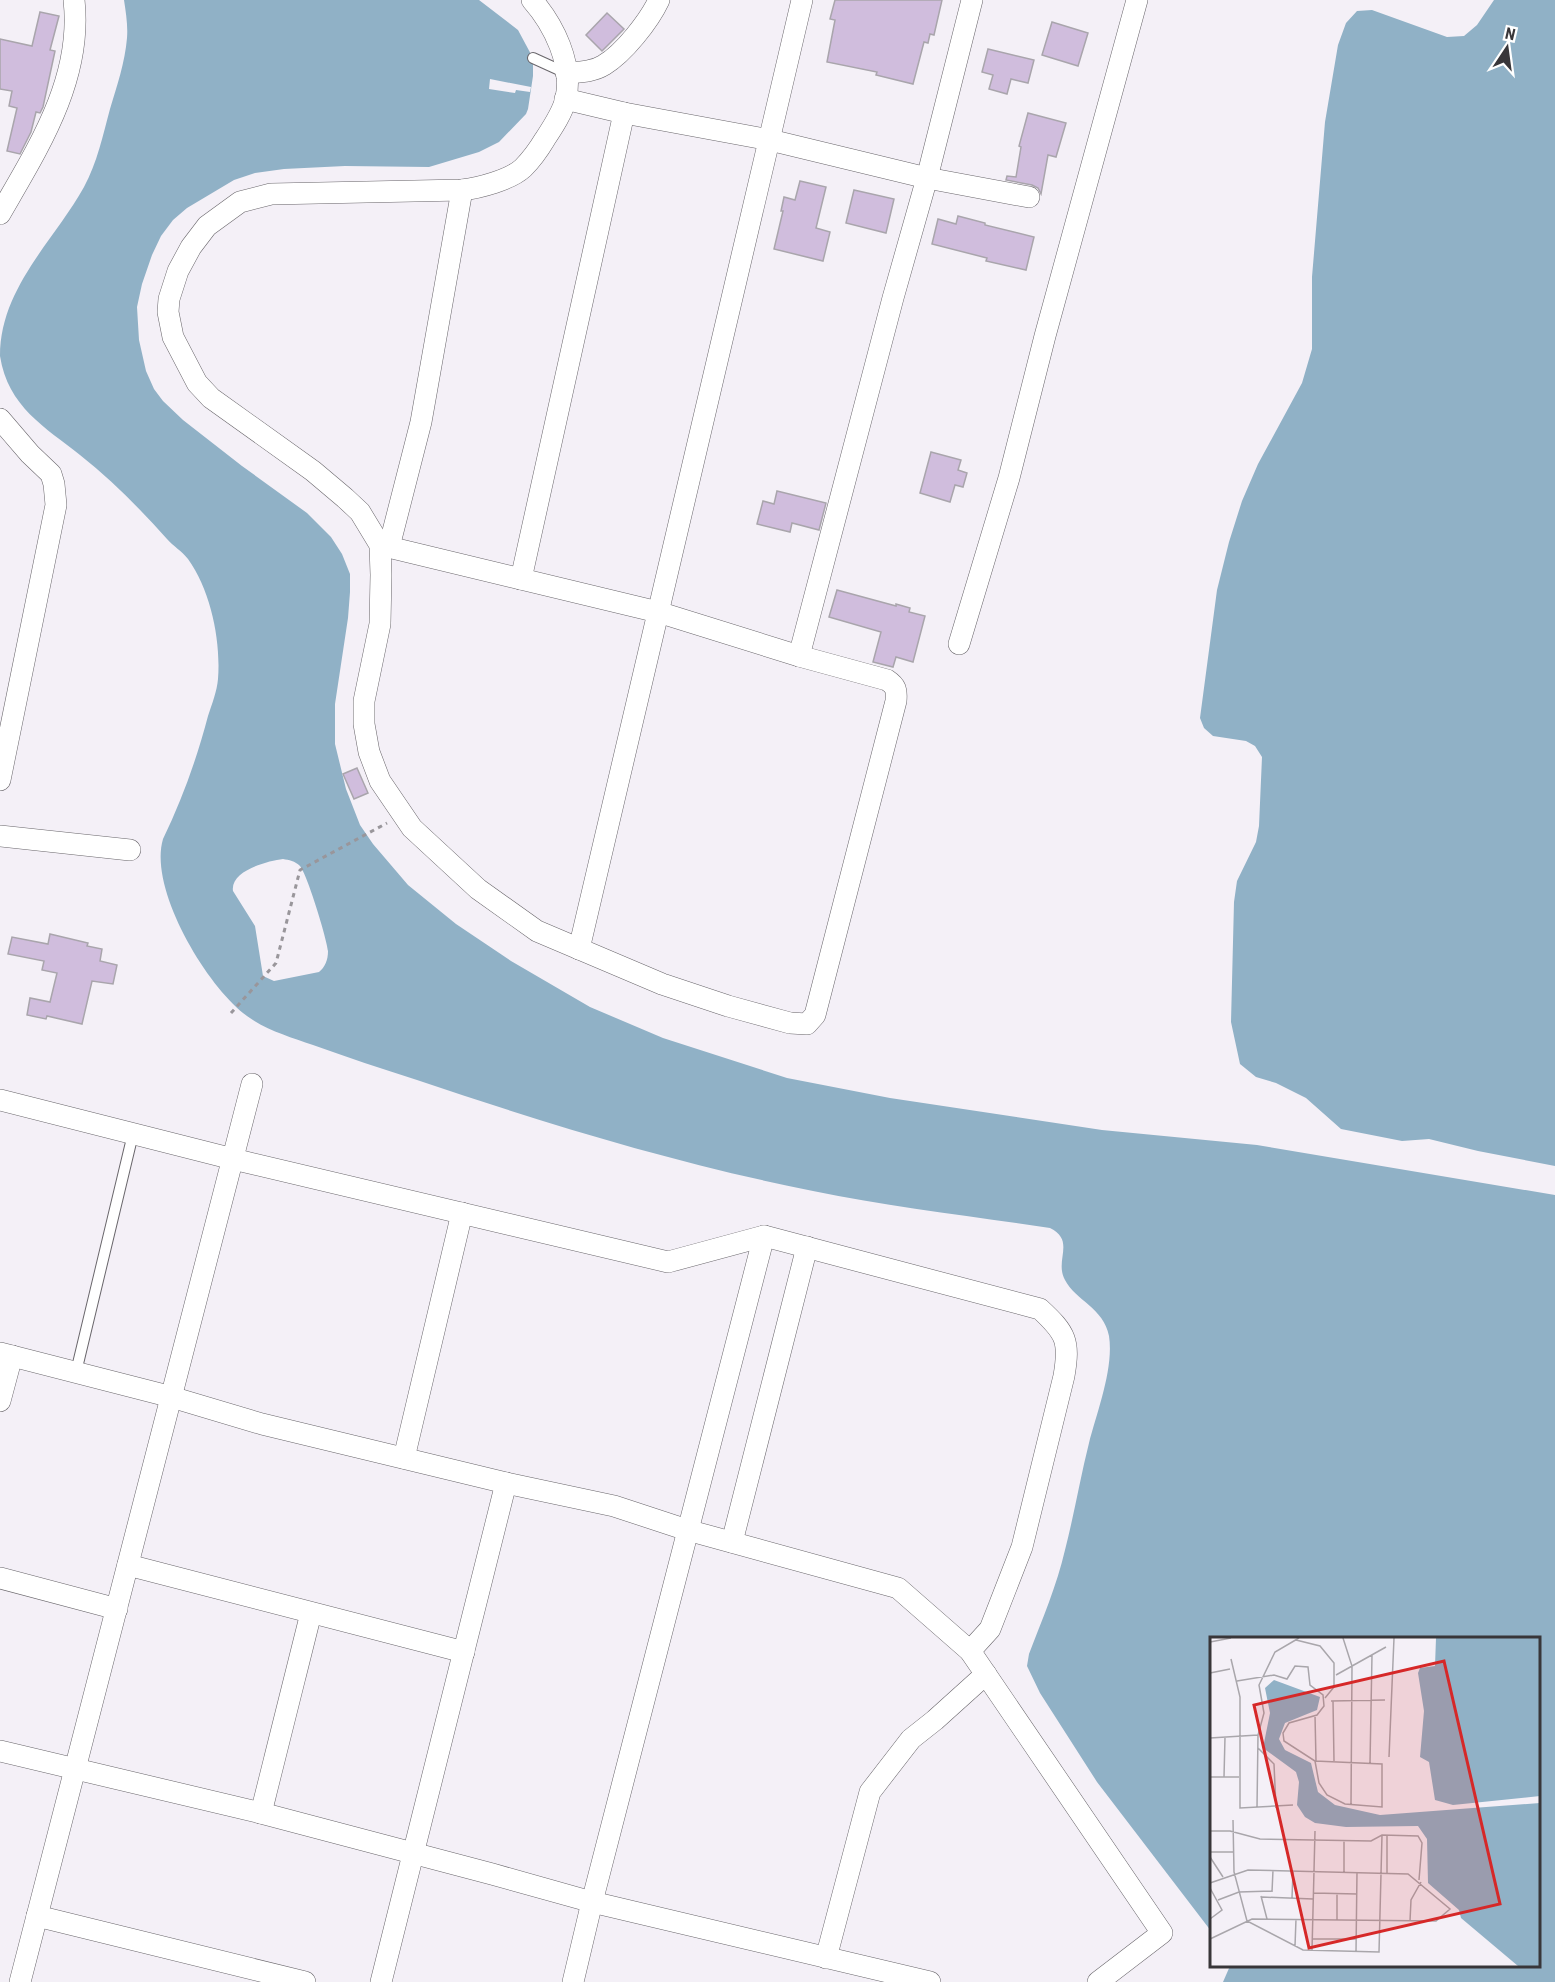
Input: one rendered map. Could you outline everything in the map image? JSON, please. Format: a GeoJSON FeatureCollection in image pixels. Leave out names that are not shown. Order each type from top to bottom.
{"type":"FeatureCollection","features":[{"type":"Feature","properties":{"kind":"street"},"geometry":{"type":"LineString","coordinates":[[0,214],[56,110],[71,59],[75,32],[74,0]]}},
{"type":"Feature","properties":{"kind":"street"},"geometry":{"type":"LineString","coordinates":[[462,190],[421,422],[384,546],[380,624],[368,676],[363,712],[369,752],[380,781],[412,828],[478,889],[537,931],[662,984],[728,1006],[790,1023],[807,1024],[815,1015],[893,712],[897,690],[894,685],[887,680],[799,656],[658,612],[384,546],[360,512],[345,498],[313,471],[211,398],[197,383],[173,337],[168,312],[169,299],[178,271],[200,234],[216,218],[240,202],[271,194],[462,190],[477,188],[522,169],[549,133],[566,99],[566,73],[559,45],[552,27],[532,0]]}},
{"type":"Feature","properties":{"kind":"street"},"geometry":{"type":"LineString","coordinates":[[566,73],[582,72],[603,66],[644,25],[659,0]]}},
{"type":"Feature","properties":{"kind":"street"},"geometry":{"type":"LineString","coordinates":[[579,950],[802,0]]}},
{"type":"Feature","properties":{"kind":"street"},"geometry":{"type":"LineString","coordinates":[[799,656],[927,178],[972,0]]}},
{"type":"Feature","properties":{"kind":"street"},"geometry":{"type":"LineString","coordinates":[[959,644],[1009,478],[1048,325],[1137,0]]}},
{"type":"Feature","properties":{"kind":"street"},"geometry":{"type":"LineString","coordinates":[[566,99],[624,113],[770,140],[927,178],[1029,197]]}},
{"type":"Feature","properties":{"kind":"street"},"geometry":{"type":"LineString","coordinates":[[521,579],[624,113]]}},
{"type":"Feature","properties":{"kind":"street"},"geometry":{"type":"LineString","coordinates":[[0,418],[30,454],[51,474],[56,498],[0,780]]}},
{"type":"Feature","properties":{"kind":"street"},"geometry":{"type":"LineString","coordinates":[[0,837],[130,850]]}},
{"type":"Feature","properties":{"kind":"street"},"geometry":{"type":"LineString","coordinates":[[20,1982],[252,1084]]}},
{"type":"Feature","properties":{"kind":"street"},"geometry":{"type":"LineString","coordinates":[[0,1100],[233,1159],[668,1262],[764,1236],[1040,1309],[1060,1328],[1068,1354],[1022,1546],[990,1629],[970,1651]]}},
{"type":"Feature","properties":{"kind":"street"},"geometry":{"type":"LineString","coordinates":[[404,1458],[462,1213]]}},
{"type":"Feature","properties":{"kind":"street"},"geometry":{"type":"LineString","coordinates":[[573,1982],[764,1236]]}},
{"type":"Feature","properties":{"kind":"street"},"geometry":{"type":"LineString","coordinates":[[732,1542],[807,1247]]}},
{"type":"Feature","properties":{"kind":"street"},"geometry":{"type":"LineString","coordinates":[[0,1401],[6,1354],[172,1397],[262,1424],[506,1483],[614,1506],[687,1530],[898,1588],[970,1651],[1162,1933],[1098,1982]]}},
{"type":"Feature","properties":{"kind":"street"},"geometry":{"type":"LineString","coordinates":[[381,1982],[506,1483]]}},
{"type":"Feature","properties":{"kind":"street"},"geometry":{"type":"LineString","coordinates":[[128,1565],[464,1652]]}},
{"type":"Feature","properties":{"kind":"street"},"geometry":{"type":"LineString","coordinates":[[0,1578],[117,1609]]}},
{"type":"Feature","properties":{"kind":"street"},"geometry":{"type":"LineString","coordinates":[[261,1814],[311,1613]]}},
{"type":"Feature","properties":{"kind":"street"},"geometry":{"type":"LineString","coordinates":[[826,1958],[870,1792],[911,1739],[986,1674]]}},
{"type":"Feature","properties":{"kind":"street"},"geometry":{"type":"LineString","coordinates":[[0,1751],[261,1814],[592,1902],[930,1982]]}},
{"type":"Feature","properties":{"kind":"street"},"geometry":{"type":"LineString","coordinates":[[37,1916],[305,1982]]}},
{"type":"Feature","properties":{"kind":"lane"},"geometry":{"type":"LineString","coordinates":[[533,58],[566,73]]}},
{"type":"Feature","properties":{"kind":"lane"},"geometry":{"type":"LineString","coordinates":[[76,1372],[133,1134]]}},
{"type":"Feature","properties":{"kind":"path"},"geometry":{"type":"LineString","coordinates":[[231,1013],[276,963],[300,870],[373,831]]}},
{"type":"Feature","properties":{"kind":"water"},"geometry":{"type":"Polygon","coordinates":[[[124,0],[479,0],[518,30],[533,58],[533,76],[526,114],[499,142],[479,152],[429,167],[345,166],[255,173],[234,180],[187,208],[173,220],[161,236],[142,284],[137,307],[139,340],[146,371],[154,389],[163,401],[183,420],[242,466],[307,513],[331,537],[342,554],[350,574],[350,592],[335,704],[335,744],[346,789],[360,825],[408,885],[456,924],[511,961],[590,1007],[663,1038],[787,1078],[890,1098],[1102,1130],[1257,1145],[1555,1195],[1555,1982],[1223,1982],[1230,1967],[1540,1967],[1540,1637],[1210,1637],[1210,1930],[1097,1782],[1040,1693],[1027,1666],[1029,1654],[1062,1563],[1089,1443],[1104,1390],[1110,1349],[1109,1336],[1101,1318],[1065,1280],[1062,1273],[1063,1245],[1058,1233],[1050,1228],[813,1191],[663,1156],[564,1127],[278,1033],[247,1016],[215,983],[184,935],[172,909],[164,884],[161,860],[163,839],[188,779],[217,684],[219,664],[216,633],[203,586],[186,556],[169,542],[136,506],[92,465],[30,414],[11,389],[4,374],[0,356],[2,331],[19,287],[89,178],[118,83],[124,56],[127,19],[124,0]],[[283,859],[251,868],[237,878],[234,884],[233,891],[255,926],[263,976],[274,981],[319,972],[326,963],[328,954],[312,893],[300,866],[283,859]]]}},
{"type":"Feature","properties":{"kind":"water"},"geometry":{"type":"Polygon","coordinates":[[[1494,0],[1555,0],[1555,1166],[1429,1139],[1402,1141],[1341,1129],[1306,1098],[1276,1083],[1256,1077],[1240,1064],[1231,1022],[1234,902],[1237,881],[1256,842],[1259,826],[1262,757],[1255,746],[1246,741],[1213,736],[1204,728],[1200,718],[1217,590],[1229,542],[1242,501],[1258,464],[1302,383],[1312,349],[1312,277],[1325,122],[1338,45],[1346,23],[1357,11],[1372,10],[1447,37],[1464,36],[1477,25],[1494,0]]]}},
{"type":"Feature","properties":{"kind":"pier"},"geometry":{"type":"Polygon","coordinates":[[[490,79],[531,87],[530,92],[516,90],[515,93],[489,89],[490,79]]]}},
{"type":"Feature","properties":{"kind":"building"},"geometry":{"type":"Polygon","coordinates":[[[835,0],[942,0],[934,35],[930,34],[928,43],[924,42],[913,84],[876,75],[877,72],[827,62],[835,20],[830,19],[835,0]]]}},
{"type":"Feature","properties":{"kind":"building"},"geometry":{"type":"Polygon","coordinates":[[[40,12],[59,16],[50,50],[55,51],[43,107],[40,113],[36,112],[31,132],[20,154],[7,151],[17,108],[9,106],[12,91],[0,89],[0,39],[32,46],[40,12]]]}},
{"type":"Feature","properties":{"kind":"building"},"geometry":{"type":"Polygon","coordinates":[[[607,13],[624,29],[602,51],[586,35],[607,13]]]}},
{"type":"Feature","properties":{"kind":"building"},"geometry":{"type":"Polygon","coordinates":[[[1052,22],[1088,33],[1078,66],[1042,55],[1052,22]]]}},
{"type":"Feature","properties":{"kind":"building"},"geometry":{"type":"Polygon","coordinates":[[[988,49],[1034,60],[1028,83],[1011,79],[1007,94],[989,89],[993,75],[982,72],[988,49]]]}},
{"type":"Feature","properties":{"kind":"building"},"geometry":{"type":"Polygon","coordinates":[[[1028,113],[1066,123],[1056,157],[1048,155],[1041,194],[1038,188],[1032,185],[1006,180],[1007,176],[1016,177],[1021,147],[1019,146],[1028,113]]]}},
{"type":"Feature","properties":{"kind":"building"},"geometry":{"type":"Polygon","coordinates":[[[800,181],[826,187],[816,228],[830,232],[823,261],[774,249],[784,197],[795,200],[800,181]]]}},
{"type":"Feature","properties":{"kind":"building"},"geometry":{"type":"Polygon","coordinates":[[[854,190],[894,199],[886,233],[846,223],[854,190]]]}},
{"type":"Feature","properties":{"kind":"building"},"geometry":{"type":"Polygon","coordinates":[[[958,216],[1034,237],[1026,270],[986,261],[987,258],[932,244],[938,219],[956,224],[958,216]]]}},
{"type":"Feature","properties":{"kind":"building"},"geometry":{"type":"Polygon","coordinates":[[[931,452],[961,460],[958,470],[967,473],[963,487],[955,485],[950,502],[920,493],[931,452]]]}},
{"type":"Feature","properties":{"kind":"building"},"geometry":{"type":"Polygon","coordinates":[[[777,491],[826,503],[819,530],[792,523],[790,532],[757,524],[763,501],[774,504],[777,491]]]}},
{"type":"Feature","properties":{"kind":"building"},"geometry":{"type":"Polygon","coordinates":[[[837,590],[910,608],[909,612],[925,616],[913,662],[896,657],[893,667],[873,662],[881,632],[829,617],[837,590]]]}},
{"type":"Feature","properties":{"kind":"building"},"geometry":{"type":"Polygon","coordinates":[[[357,768],[368,793],[354,799],[343,774],[357,768]]]}},
{"type":"Feature","properties":{"kind":"building"},"geometry":{"type":"Polygon","coordinates":[[[50,934],[88,943],[87,946],[102,949],[100,961],[117,965],[113,984],[92,981],[82,1024],[47,1016],[46,1019],[27,1015],[30,998],[50,1002],[57,973],[42,970],[44,961],[8,954],[12,937],[48,944],[50,934]]]}}]}
